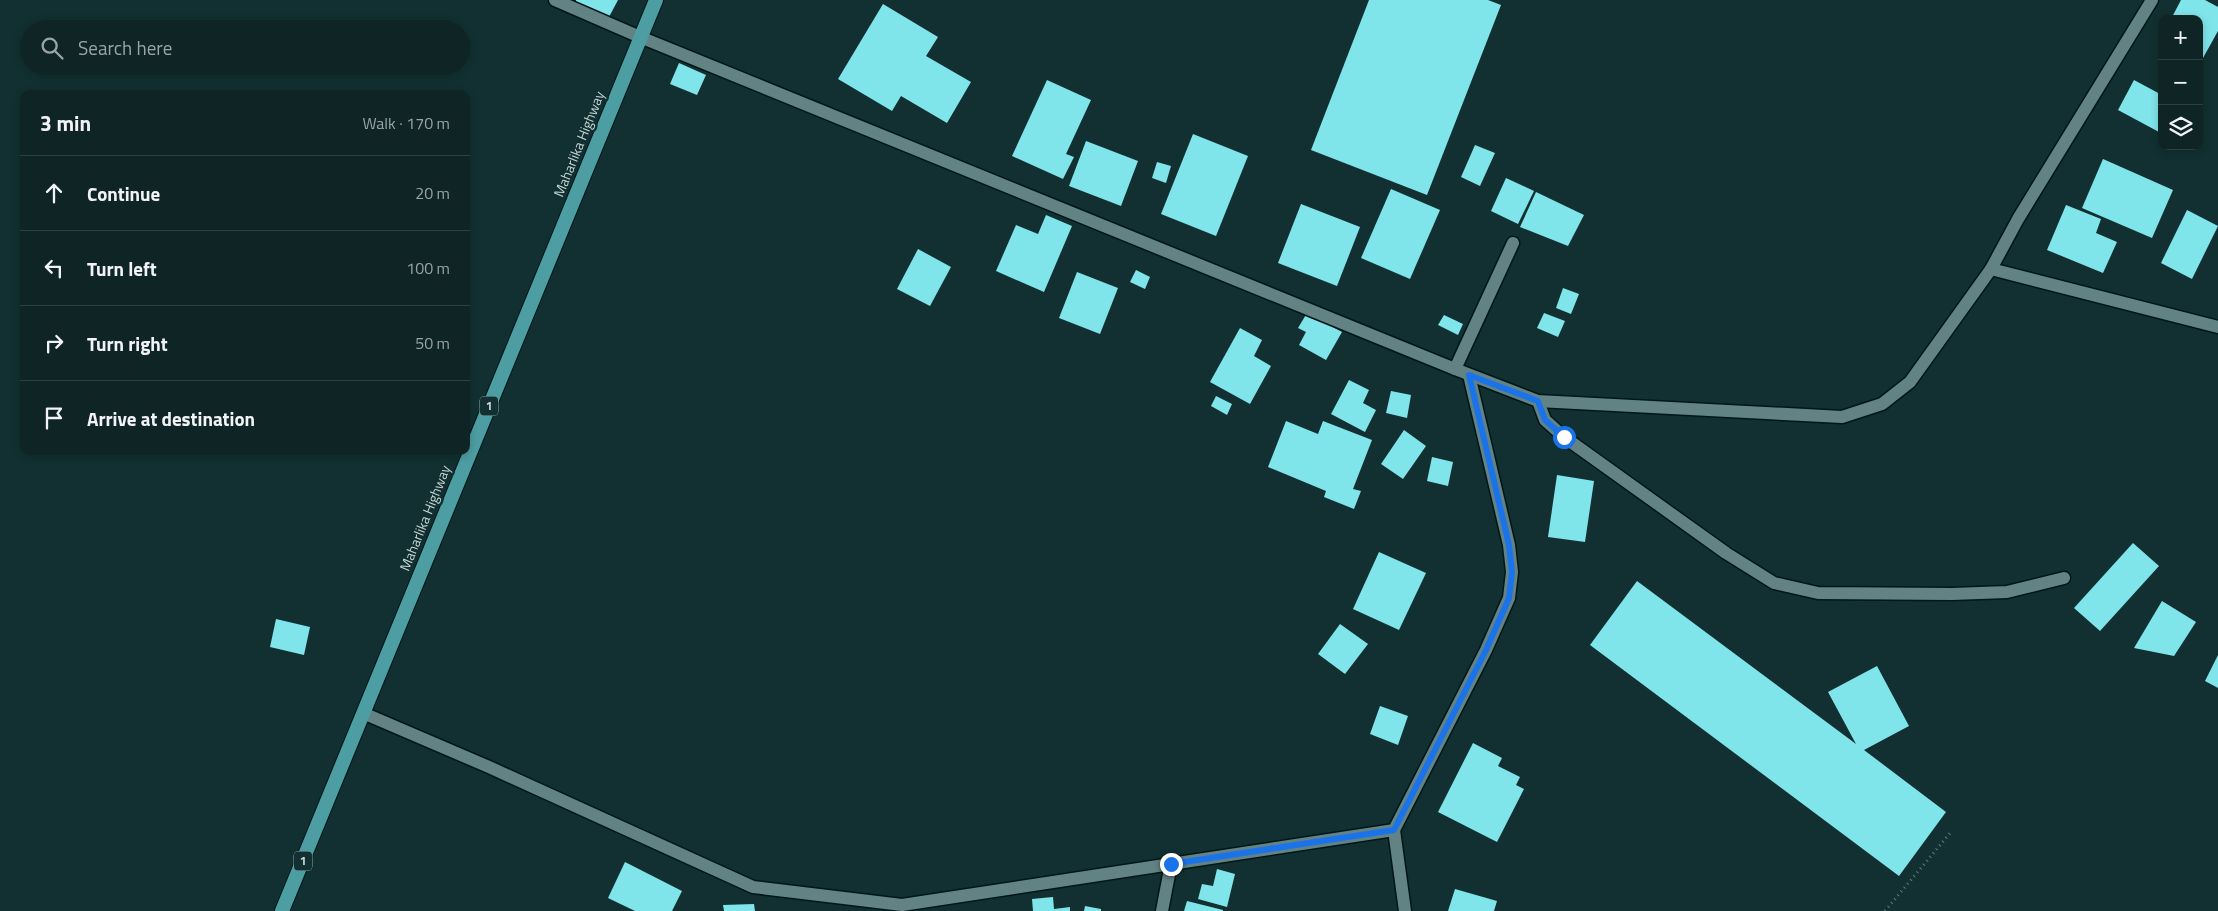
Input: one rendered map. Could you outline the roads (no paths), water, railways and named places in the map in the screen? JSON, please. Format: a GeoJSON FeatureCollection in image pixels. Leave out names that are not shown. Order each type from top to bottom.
{"type":"FeatureCollection","features":[{"type":"Feature","properties":{"kind":"highway","name":"Maharlika Highway"},"geometry":{"type":"LineString","coordinates":[[470,452],[656,0]]}},
{"type":"Feature","properties":{"kind":"highway","name":"Maharlika Highway"},"geometry":{"type":"LineString","coordinates":[[282,911],[469,455]]}},
{"type":"Feature","properties":{"kind":"street"},"geometry":{"type":"LineString","coordinates":[[555,0],[640,37],[1469,375],[1538,401],[1842,417],[1882,404],[1910,382],[1991,269],[2018,219],[2152,0]]}},
{"type":"Feature","properties":{"kind":"street"},"geometry":{"type":"LineString","coordinates":[[1455,369],[1513,243]]}},
{"type":"Feature","properties":{"kind":"street"},"geometry":{"type":"LineString","coordinates":[[1991,269],[2218,327]]}},
{"type":"Feature","properties":{"kind":"street"},"geometry":{"type":"LineString","coordinates":[[1405,911],[1394,830],[1486,650],[1509,598],[1512,572],[1509,545],[1469,375]]}},
{"type":"Feature","properties":{"kind":"street"},"geometry":{"type":"LineString","coordinates":[[1538,401],[1545,420],[1564,437],[1726,553],[1774,583],[1818,593],[1952,594],[2008,592],[2064,578]]}},
{"type":"Feature","properties":{"kind":"street"},"geometry":{"type":"LineString","coordinates":[[363,713],[489,767],[753,887],[902,906],[1394,830]]}},
{"type":"Feature","properties":{"kind":"street"},"geometry":{"type":"LineString","coordinates":[[1162,911],[1171,864]]}}]}
